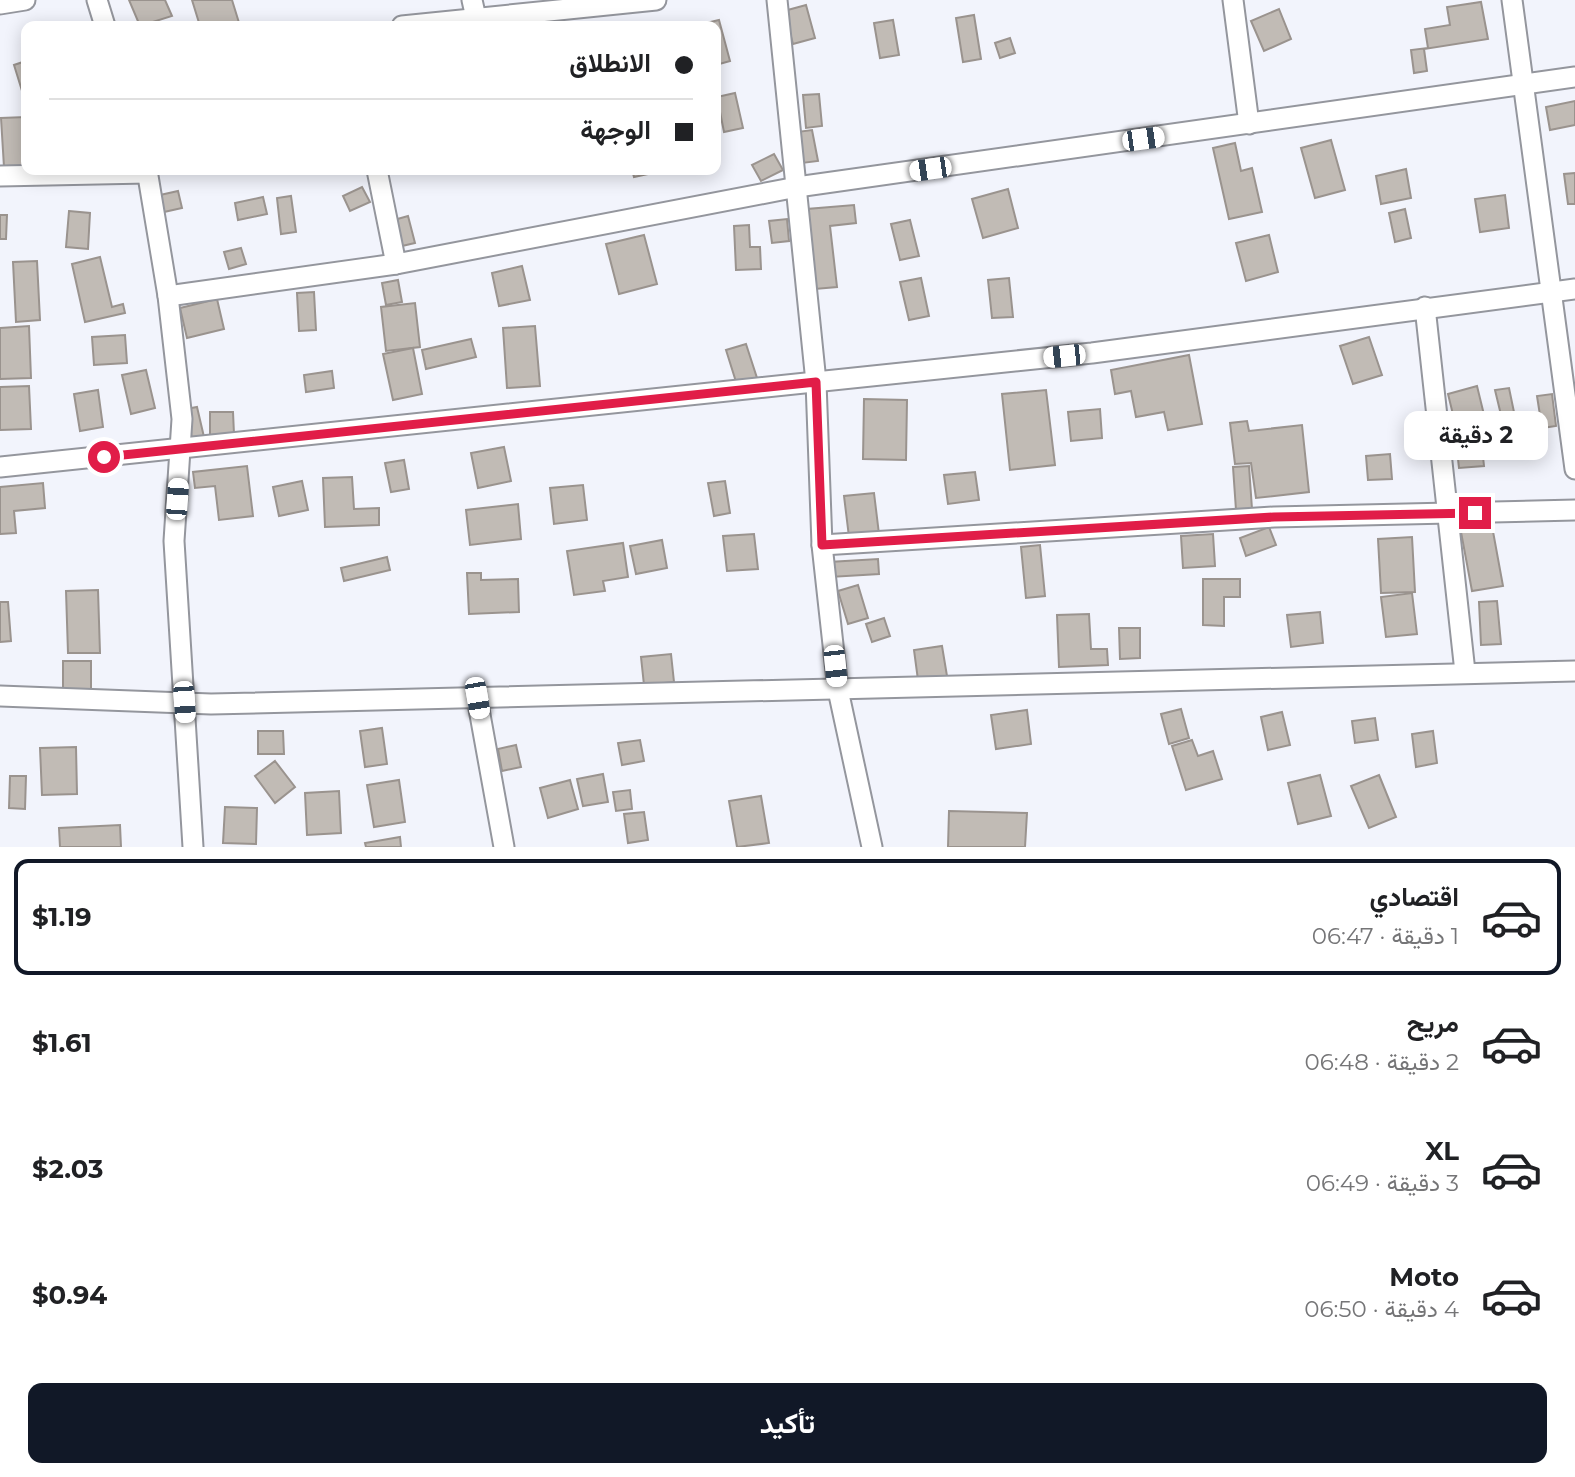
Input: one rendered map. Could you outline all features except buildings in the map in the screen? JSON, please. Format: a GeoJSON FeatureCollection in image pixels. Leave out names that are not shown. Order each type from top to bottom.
{"type":"FeatureCollection","features":[{"type":"Feature","properties":{"kind":"street"},"geometry":{"type":"LineString","coordinates":[[0,4],[25,0]]}},
{"type":"Feature","properties":{"kind":"street"},"geometry":{"type":"LineString","coordinates":[[97,0],[103,21]]}},
{"type":"Feature","properties":{"kind":"street"},"geometry":{"type":"LineString","coordinates":[[423,21],[474,9],[656,0]]}},
{"type":"Feature","properties":{"kind":"street"},"geometry":{"type":"LineString","coordinates":[[777,0],[816,382],[822,545],[838,690],[872,847]]}},
{"type":"Feature","properties":{"kind":"street"},"geometry":{"type":"LineString","coordinates":[[1233,0],[1249,124]]}},
{"type":"Feature","properties":{"kind":"street"},"geometry":{"type":"LineString","coordinates":[[1512,0],[1575,469]]}},
{"type":"Feature","properties":{"kind":"street"},"geometry":{"type":"LineString","coordinates":[[168,296],[396,264],[797,187],[1575,77]]}},
{"type":"Feature","properties":{"kind":"street"},"geometry":{"type":"LineString","coordinates":[[0,176],[29,175]]}},
{"type":"Feature","properties":{"kind":"street"},"geometry":{"type":"LineString","coordinates":[[148,175],[168,296],[182,419],[174,541],[193,847]]}},
{"type":"Feature","properties":{"kind":"street"},"geometry":{"type":"LineString","coordinates":[[378,175],[396,264]]}},
{"type":"Feature","properties":{"kind":"street"},"geometry":{"type":"LineString","coordinates":[[0,467],[1092,353],[1575,289]]}},
{"type":"Feature","properties":{"kind":"street"},"geometry":{"type":"LineString","coordinates":[[1425,307],[1450,514],[1465,672]]}},
{"type":"Feature","properties":{"kind":"street"},"geometry":{"type":"LineString","coordinates":[[822,545],[1274,517],[1575,510]]}},
{"type":"Feature","properties":{"kind":"street"},"geometry":{"type":"LineString","coordinates":[[0,696],[184,702],[477,698],[1575,671]]}},
{"type":"Feature","properties":{"kind":"street"},"geometry":{"type":"LineString","coordinates":[[477,698],[504,847]]}},
{"type":"Feature","properties":{"kind":"route"},"geometry":{"type":"LineString","coordinates":[[104,457],[816,382],[822,545],[1274,517],[1475,513]]}}]}
